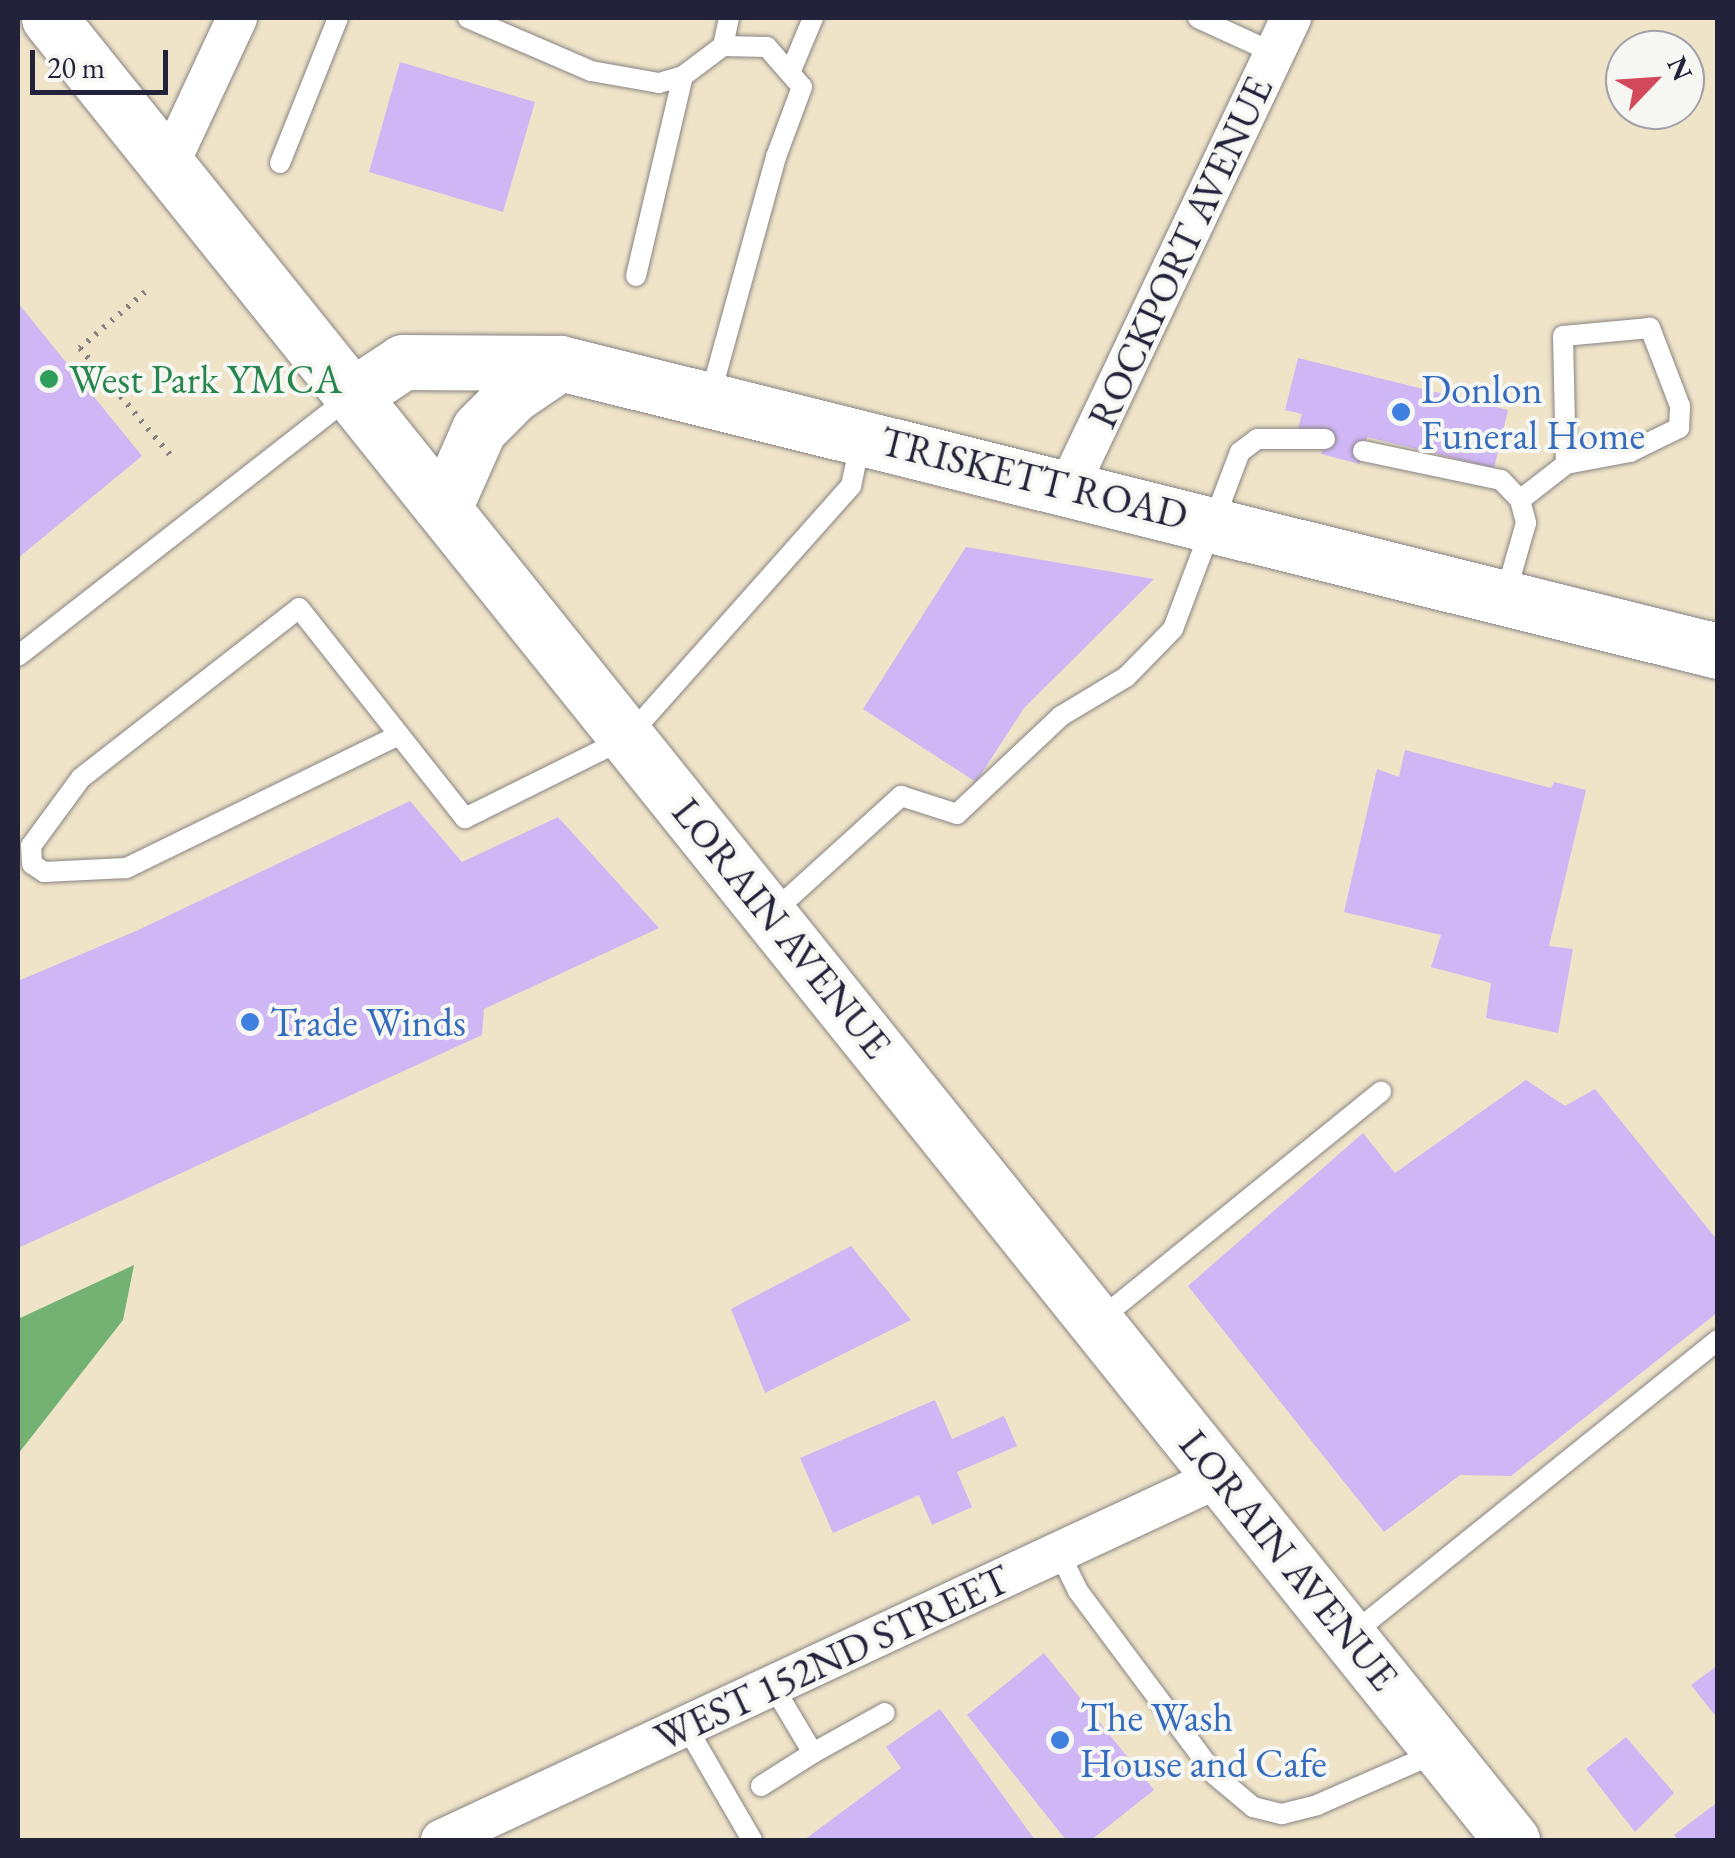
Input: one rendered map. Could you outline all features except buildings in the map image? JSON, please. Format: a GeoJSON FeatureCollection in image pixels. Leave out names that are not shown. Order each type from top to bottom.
{"type":"FeatureCollection","features":[{"type":"Feature","properties":{"kind":"main road","name":"LORAIN AVENUE"},"geometry":{"type":"LineString","coordinates":[[50,18],[1512,1840]]}},
{"type":"Feature","properties":{"kind":"main road","name":"TRISKETT ROAD"},"geometry":{"type":"LineString","coordinates":[[352,395],[403,362],[560,363],[1069,486],[1718,650]]}},
{"type":"Feature","properties":{"kind":"main road"},"geometry":{"type":"LineString","coordinates":[[444,508],[479,429],[513,395],[560,363]]}},
{"type":"Feature","properties":{"kind":"street"},"geometry":{"type":"LineString","coordinates":[[169,164],[237,18]]}},
{"type":"Feature","properties":{"kind":"street","name":"ROCKPORT AVENUE"},"geometry":{"type":"LineString","coordinates":[[1069,486],[1282,35]]}},
{"type":"Feature","properties":{"kind":"street","name":"WEST 152ND STREET"},"geometry":{"type":"LineString","coordinates":[[441,1840],[483,1832],[686,1726],[1222,1476]]}},
{"type":"Feature","properties":{"kind":"lane"},"geometry":{"type":"LineString","coordinates":[[280,163],[338,18]]}},
{"type":"Feature","properties":{"kind":"lane"},"geometry":{"type":"LineString","coordinates":[[468,18],[592,71],[659,83],[682,76],[723,46],[767,47],[802,87],[776,157],[710,398]]}},
{"type":"Feature","properties":{"kind":"lane"},"geometry":{"type":"LineString","coordinates":[[723,46],[729,18]]}},
{"type":"Feature","properties":{"kind":"lane"},"geometry":{"type":"LineString","coordinates":[[790,73],[814,18]]}},
{"type":"Feature","properties":{"kind":"lane"},"geometry":{"type":"LineString","coordinates":[[1198,18],[1282,35]]}},
{"type":"Feature","properties":{"kind":"lane"},"geometry":{"type":"LineString","coordinates":[[636,276],[682,76]]}},
{"type":"Feature","properties":{"kind":"lane"},"geometry":{"type":"LineString","coordinates":[[1520,500],[1566,464],[1630,452],[1679,428],[1680,406],[1650,328],[1563,336],[1566,464]]}},
{"type":"Feature","properties":{"kind":"lane"},"geometry":{"type":"LineString","coordinates":[[18,656],[352,395]]}},
{"type":"Feature","properties":{"kind":"lane"},"geometry":{"type":"LineString","coordinates":[[399,735],[126,868],[44,872],[32,864],[31,846],[81,778],[299,608],[465,818],[628,737],[851,486],[862,436]]}},
{"type":"Feature","properties":{"kind":"lane"},"geometry":{"type":"LineString","coordinates":[[770,914],[901,796],[957,814],[1061,716],[1126,677],[1173,629],[1240,452],[1257,439],[1324,439]]}},
{"type":"Feature","properties":{"kind":"lane"},"geometry":{"type":"LineString","coordinates":[[1363,452],[1501,480],[1520,500],[1526,524],[1505,597]]}},
{"type":"Feature","properties":{"kind":"lane"},"geometry":{"type":"LineString","coordinates":[[1098,1322],[1381,1092]]}},
{"type":"Feature","properties":{"kind":"lane"},"geometry":{"type":"LineString","coordinates":[[1349,1636],[1718,1340]]}},
{"type":"Feature","properties":{"kind":"lane"},"geometry":{"type":"LineString","coordinates":[[1059,1552],[1078,1591],[1215,1776],[1253,1806],[1282,1814],[1316,1805],[1441,1751]]}},
{"type":"Feature","properties":{"kind":"lane"},"geometry":{"type":"LineString","coordinates":[[773,1686],[814,1752]]}},
{"type":"Feature","properties":{"kind":"lane"},"geometry":{"type":"LineString","coordinates":[[762,1786],[885,1713]]}},
{"type":"Feature","properties":{"kind":"lane"},"geometry":{"type":"LineString","coordinates":[[686,1726],[752,1840]]}},
{"type":"Feature","properties":{"kind":"path"},"geometry":{"type":"LineString","coordinates":[[145,292],[80,348],[170,455]]}},
{"type":"Feature","properties":{"kind":"green space"},"geometry":{"type":"Polygon","coordinates":[[[134,1265],[123,1320],[18,1454],[18,1319],[134,1265]]]}},
{"type":"Feature","properties":{"kind":"place","name":"West Park YMCA"},"geometry":{"type":"Point","coordinates":[49,379]}},
{"type":"Feature","properties":{"kind":"place","name":"Donlon Funeral Home"},"geometry":{"type":"Point","coordinates":[1401,412]}},
{"type":"Feature","properties":{"kind":"place","name":"Trade Winds"},"geometry":{"type":"Point","coordinates":[250,1022]}},
{"type":"Feature","properties":{"kind":"place","name":"The Wash House and Cafe"},"geometry":{"type":"Point","coordinates":[1060,1740]}}]}
